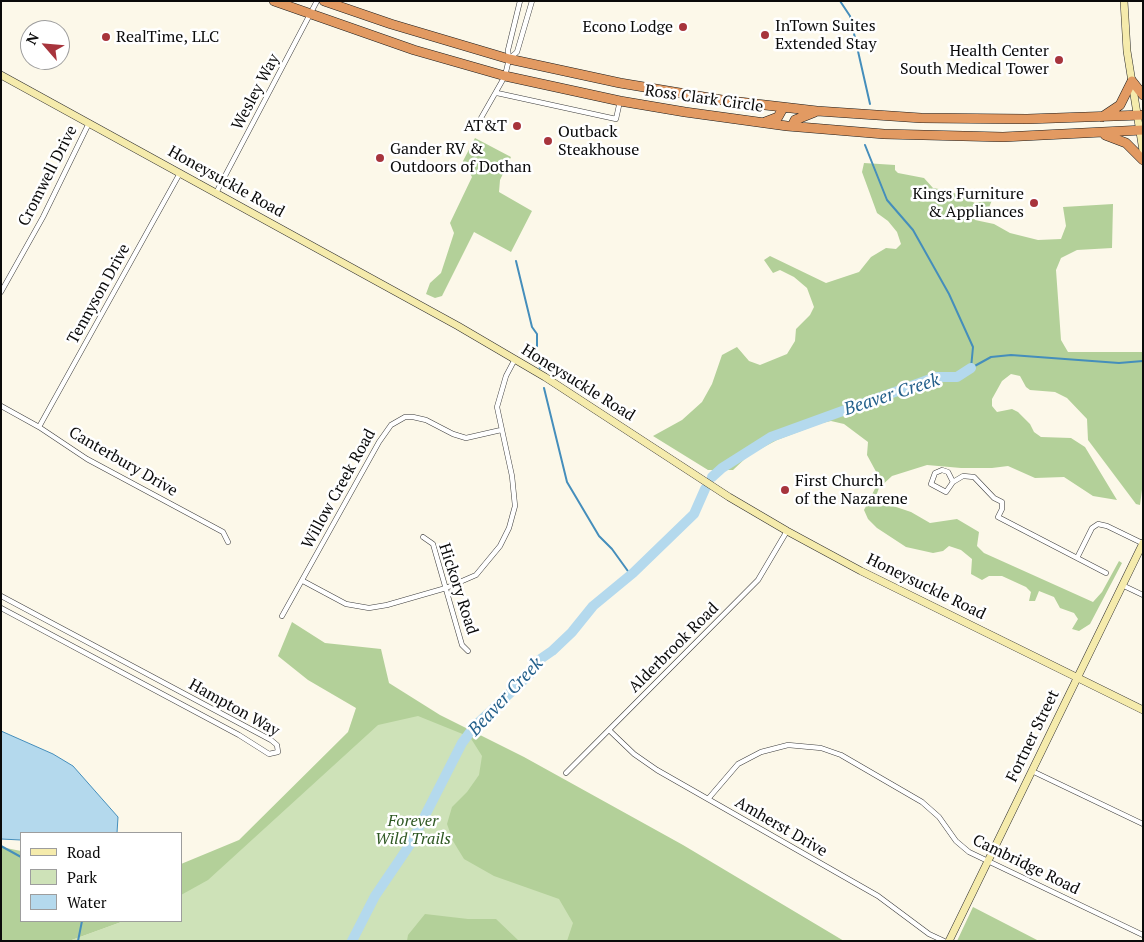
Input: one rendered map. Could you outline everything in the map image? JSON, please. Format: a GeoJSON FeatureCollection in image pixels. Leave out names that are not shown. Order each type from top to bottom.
{"type":"FeatureCollection","features":[{"type":"Feature","properties":{"kind":"highway","name":"Ross Clark Circle"},"geometry":{"type":"LineString","coordinates":[[274,1],[310,16],[414,50],[505,76],[620,101],[763,123],[884,134],[966,136],[1141,130]]}},
{"type":"Feature","properties":{"kind":"highway","name":"Ross Clark Circle"},"geometry":{"type":"LineString","coordinates":[[324,1],[391,24],[509,59],[652,89],[783,108],[930,118],[1100,118],[1140,116]]}},
{"type":"Feature","properties":{"kind":"highway"},"geometry":{"type":"LineString","coordinates":[[1100,118],[1120,105],[1132,81],[1143,96]]}},
{"type":"Feature","properties":{"kind":"highway"},"geometry":{"type":"LineString","coordinates":[[763,123],[778,117],[783,108]]}},
{"type":"Feature","properties":{"kind":"highway"},"geometry":{"type":"LineString","coordinates":[[792,126],[795,120],[817,111]]}},
{"type":"Feature","properties":{"kind":"highway"},"geometry":{"type":"LineString","coordinates":[[1097,133],[1126,142],[1143,160]]}},
{"type":"Feature","properties":{"kind":"main road"},"geometry":{"type":"LineString","coordinates":[[1124,1],[1124,27],[1132,81],[1140,116],[1143,152]]}},
{"type":"Feature","properties":{"kind":"main road","name":"Honeysuckle Road"},"geometry":{"type":"LineString","coordinates":[[1,75],[411,299],[515,359],[787,531],[861,571],[1143,710]]}},
{"type":"Feature","properties":{"kind":"main road","name":"Fortner Street"},"geometry":{"type":"LineString","coordinates":[[949,941],[1143,543]]}},
{"type":"Feature","properties":{"kind":"street","name":"Wesley Way"},"geometry":{"type":"LineString","coordinates":[[216,193],[310,16],[316,1]]}},
{"type":"Feature","properties":{"kind":"street"},"geometry":{"type":"LineString","coordinates":[[481,118],[505,76],[509,59],[508,50],[520,1]]}},
{"type":"Feature","properties":{"kind":"street"},"geometry":{"type":"LineString","coordinates":[[509,59],[517,52],[532,1]]}},
{"type":"Feature","properties":{"kind":"street"},"geometry":{"type":"LineString","coordinates":[[497,93],[616,119],[620,101]]}},
{"type":"Feature","properties":{"kind":"street","name":"Cromwell Drive"},"geometry":{"type":"LineString","coordinates":[[1,292],[43,217],[89,123]]}},
{"type":"Feature","properties":{"kind":"street","name":"Tennyson Drive"},"geometry":{"type":"LineString","coordinates":[[39,427],[180,173]]}},
{"type":"Feature","properties":{"kind":"street"},"geometry":{"type":"LineString","coordinates":[[303,581],[346,604],[361,608],[387,606],[446,588],[476,575],[496,551],[509,528],[515,506],[514,492],[500,430],[498,400],[506,376],[515,359]]}},
{"type":"Feature","properties":{"kind":"street","name":"Canterbury Drive"},"geometry":{"type":"LineString","coordinates":[[1,406],[39,427],[81,455],[223,532],[228,542]]}},
{"type":"Feature","properties":{"kind":"street","name":"Willow Creek Road"},"geometry":{"type":"LineString","coordinates":[[282,616],[379,442],[391,426],[405,417],[413,417],[426,420],[459,437],[471,438],[500,430]]}},
{"type":"Feature","properties":{"kind":"street"},"geometry":{"type":"LineString","coordinates":[[953,482],[948,472],[942,470],[935,473],[930,484],[946,492],[953,482],[963,476],[974,477],[994,498],[1002,502],[1002,509],[998,518],[1106,572]]}},
{"type":"Feature","properties":{"kind":"street"},"geometry":{"type":"LineString","coordinates":[[1077,558],[1092,528],[1098,524],[1107,526],[1143,543]]}},
{"type":"Feature","properties":{"kind":"street","name":"Alderbrook Road"},"geometry":{"type":"LineString","coordinates":[[566,773],[758,580],[787,531]]}},
{"type":"Feature","properties":{"kind":"street","name":"Hickory Road"},"geometry":{"type":"LineString","coordinates":[[423,537],[432,544],[462,645],[468,651]]}},
{"type":"Feature","properties":{"kind":"street"},"geometry":{"type":"LineString","coordinates":[[1122,585],[1143,595]]}},
{"type":"Feature","properties":{"kind":"street","name":"Hampton Way"},"geometry":{"type":"LineString","coordinates":[[1,596],[271,740],[277,746],[278,752],[269,754],[239,735],[1,608]]}},
{"type":"Feature","properties":{"kind":"street","name":"Amherst Drive"},"geometry":{"type":"LineString","coordinates":[[609,730],[645,762],[878,896],[929,934],[944,941]]}},
{"type":"Feature","properties":{"kind":"street","name":"Cambridge Road"},"geometry":{"type":"LineString","coordinates":[[708,799],[731,771],[748,757],[775,747],[810,745],[841,756],[922,802],[939,817],[956,841],[987,862],[1143,935]]}},
{"type":"Feature","properties":{"kind":"street"},"geometry":{"type":"LineString","coordinates":[[1032,771],[1143,824]]}},
{"type":"Feature","properties":{"kind":"green space"},"geometry":{"type":"Polygon","coordinates":[[[475,138],[511,157],[500,180],[499,192],[532,211],[511,252],[474,232],[442,296],[435,298],[426,294],[430,283],[441,273],[454,233],[450,223],[472,177],[463,161],[475,138]]]}},
{"type":"Feature","properties":{"kind":"green space"},"geometry":{"type":"Polygon","coordinates":[[[864,163],[895,165],[895,170],[898,173],[924,178],[933,188],[950,191],[975,203],[992,200],[988,210],[974,215],[975,220],[994,224],[1010,233],[1038,240],[1061,239],[1066,226],[1063,207],[1113,204],[1112,248],[1077,250],[1061,258],[1056,270],[1061,340],[1068,352],[1143,352],[1143,482],[1140,505],[1136,504],[1088,440],[1087,419],[1067,398],[1055,392],[1030,390],[1026,387],[1020,376],[1011,374],[1002,381],[992,399],[992,406],[997,412],[1012,409],[1018,412],[1030,424],[1034,432],[1041,437],[1071,438],[1085,447],[1117,500],[1093,496],[1064,477],[1035,478],[1008,466],[961,468],[927,465],[892,476],[879,488],[876,496],[881,502],[911,512],[930,523],[957,519],[979,532],[977,546],[984,553],[1093,602],[1102,592],[1119,561],[1122,563],[1090,624],[1079,631],[1072,629],[1078,619],[1074,613],[1060,608],[1054,597],[1039,591],[1035,601],[1029,601],[1031,592],[1026,587],[1002,576],[989,576],[982,580],[971,574],[972,559],[961,550],[949,546],[943,551],[933,553],[906,547],[877,528],[868,519],[864,510],[880,479],[867,455],[868,442],[844,424],[831,421],[822,423],[777,440],[749,455],[733,470],[708,470],[653,436],[682,420],[702,402],[712,384],[722,355],[737,347],[749,361],[760,365],[787,354],[795,341],[796,329],[810,315],[814,307],[807,288],[794,277],[780,270],[773,273],[764,260],[770,256],[826,283],[859,272],[871,257],[886,248],[896,249],[901,244],[897,232],[888,221],[877,213],[862,172],[864,163]]]}},
{"type":"Feature","properties":{"kind":"green space"},"geometry":{"type":"Polygon","coordinates":[[[292,622],[325,643],[381,649],[389,683],[440,715],[524,757],[683,845],[844,941],[567,941],[573,923],[559,899],[494,876],[464,859],[453,841],[447,824],[452,807],[467,792],[479,775],[482,756],[470,737],[418,716],[378,725],[208,880],[182,894],[182,864],[239,840],[348,732],[356,708],[308,680],[278,656],[292,622]]]}},
{"type":"Feature","properties":{"kind":"green space","name":"Forever Wild Trails"},"geometry":{"type":"Polygon","coordinates":[[[392,693],[836,941],[69,941],[121,922],[182,922],[182,884],[256,830],[392,693]]]}},
{"type":"Feature","properties":{"kind":"green space"},"geometry":{"type":"Polygon","coordinates":[[[1,847],[20,851],[20,922],[121,922],[69,941],[1,941],[1,847]]]}},
{"type":"Feature","properties":{"kind":"green space"},"geometry":{"type":"Polygon","coordinates":[[[973,907],[1039,941],[957,941],[973,907]]]}},
{"type":"Feature","properties":{"kind":"green space"},"geometry":{"type":"Polygon","coordinates":[[[425,914],[468,919],[496,919],[519,941],[407,941],[408,935],[425,914]]]}},
{"type":"Feature","properties":{"kind":"water"},"geometry":{"type":"Polygon","coordinates":[[[1,731],[53,754],[73,766],[118,817],[117,832],[20,832],[20,840],[1,839],[1,731]]]}},
{"type":"Feature","properties":{"kind":"waterway"},"geometry":{"type":"LineString","coordinates":[[840,1],[850,16],[870,104]]}},
{"type":"Feature","properties":{"kind":"waterway"},"geometry":{"type":"LineString","coordinates":[[865,145],[887,200],[913,230],[949,294],[973,347],[971,368]]}},
{"type":"Feature","properties":{"kind":"waterway"},"geometry":{"type":"LineString","coordinates":[[516,261],[532,327],[537,334],[537,350]]}},
{"type":"Feature","properties":{"kind":"waterway","name":"Beaver Creek"},"geometry":{"type":"LineString","coordinates":[[971,368],[991,357],[1011,355],[1119,363],[1143,361]]}},
{"type":"Feature","properties":{"kind":"waterway"},"geometry":{"type":"LineString","coordinates":[[538,360],[540,368]]}},
{"type":"Feature","properties":{"kind":"waterway","name":"Beaver Creek"},"geometry":{"type":"LineString","coordinates":[[712,477],[722,468],[771,437],[936,377],[957,377],[971,368]]}},
{"type":"Feature","properties":{"kind":"waterway"},"geometry":{"type":"LineString","coordinates":[[544,388],[567,482],[599,536],[612,549],[630,574]]}},
{"type":"Feature","properties":{"kind":"waterway","name":"Beaver Creek"},"geometry":{"type":"LineString","coordinates":[[352,941],[375,896],[411,843],[462,743],[474,727],[531,673],[539,660],[552,651],[572,632],[593,606],[633,573],[694,514],[705,489]]}},
{"type":"Feature","properties":{"kind":"waterway"},"geometry":{"type":"LineString","coordinates":[[1,846],[20,856]]}},
{"type":"Feature","properties":{"kind":"waterway"},"geometry":{"type":"LineString","coordinates":[[78,941],[82,922]]}},
{"type":"Feature","properties":{"kind":"place","name":"Econo Lodge"},"geometry":{"type":"Point","coordinates":[683,27]}},
{"type":"Feature","properties":{"kind":"place","name":"InTown Suites Extended Stay"},"geometry":{"type":"Point","coordinates":[765,35]}},
{"type":"Feature","properties":{"kind":"place","name":"RealTime, LLC"},"geometry":{"type":"Point","coordinates":[106,37]}},
{"type":"Feature","properties":{"kind":"place","name":"Health Center South Medical Tower"},"geometry":{"type":"Point","coordinates":[1059,60]}},
{"type":"Feature","properties":{"kind":"place","name":"AT&T"},"geometry":{"type":"Point","coordinates":[517,126]}},
{"type":"Feature","properties":{"kind":"place","name":"Outback Steakhouse"},"geometry":{"type":"Point","coordinates":[548,141]}},
{"type":"Feature","properties":{"kind":"place","name":"Gander RV & Outdoors of Dothan"},"geometry":{"type":"Point","coordinates":[380,158]}},
{"type":"Feature","properties":{"kind":"place","name":"Kings Furniture & Appliances"},"geometry":{"type":"Point","coordinates":[1034,203]}},
{"type":"Feature","properties":{"kind":"place","name":"First Church of the Nazarene"},"geometry":{"type":"Point","coordinates":[785,490]}}]}
